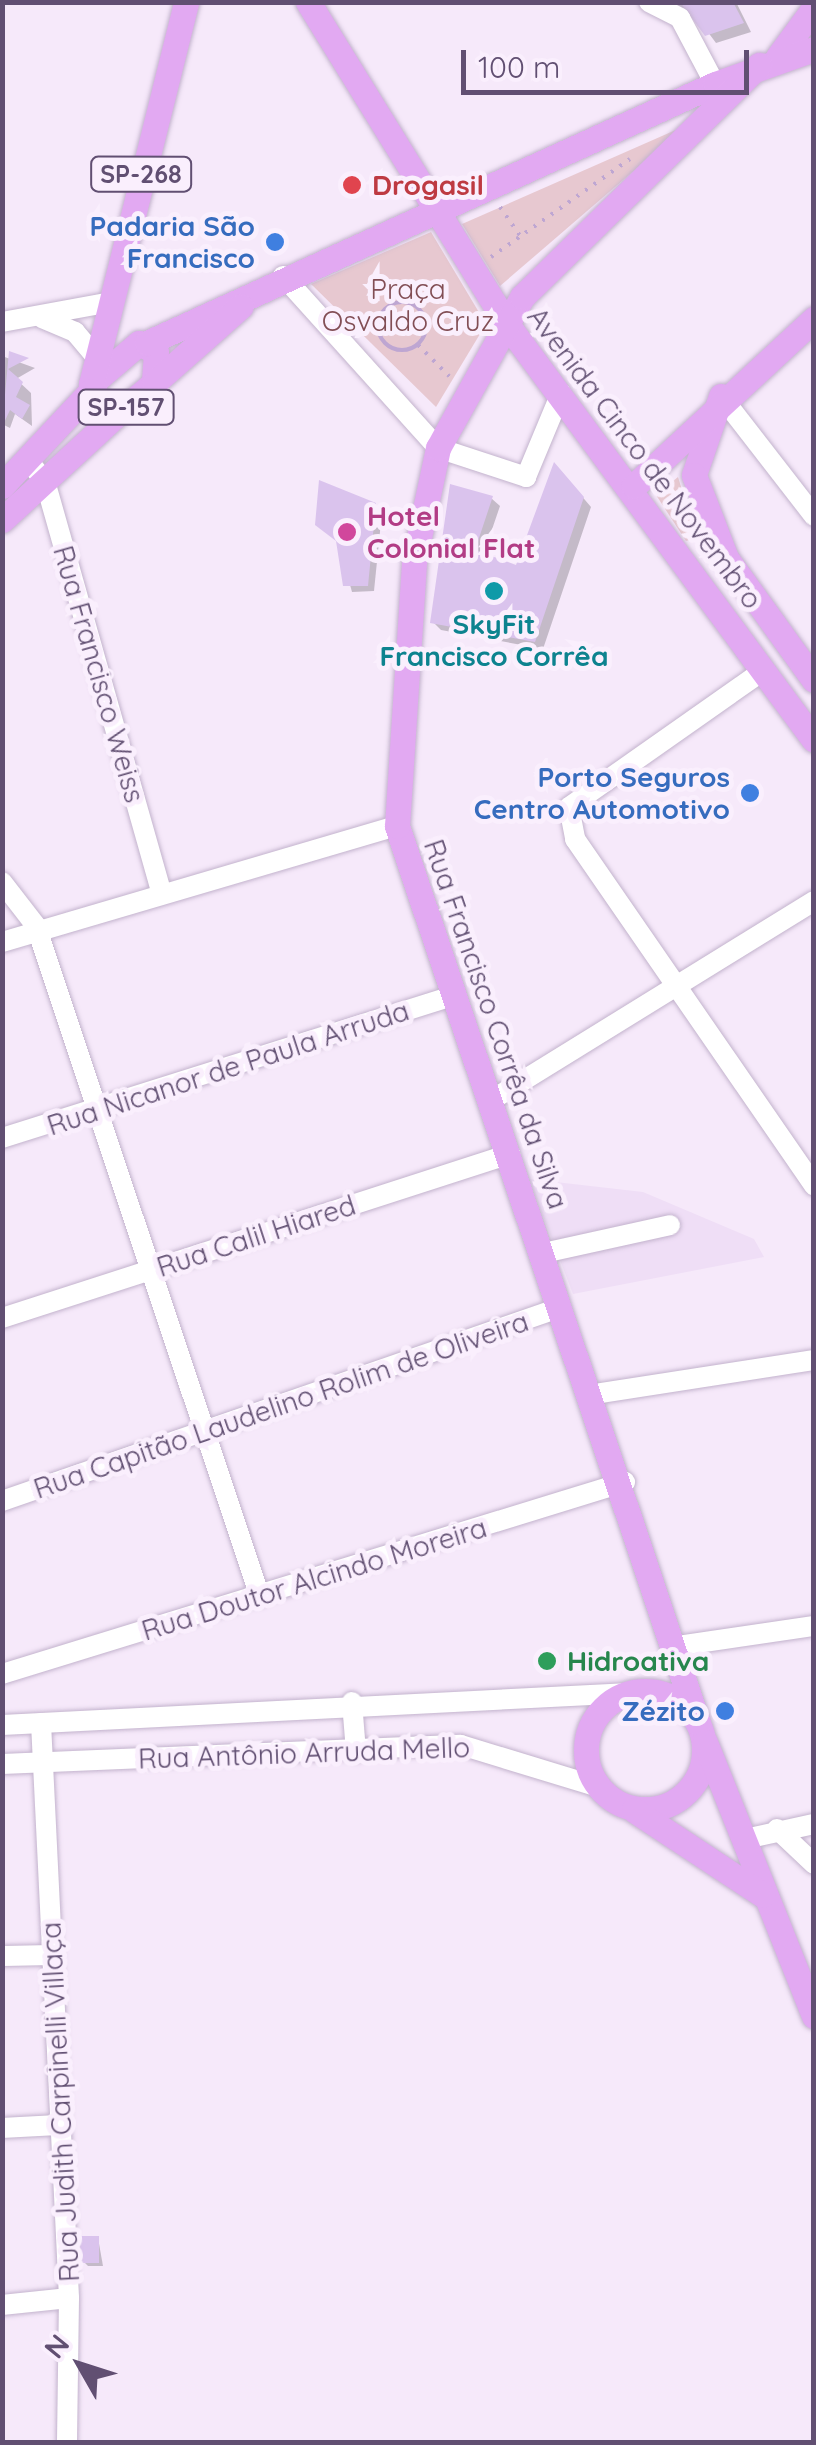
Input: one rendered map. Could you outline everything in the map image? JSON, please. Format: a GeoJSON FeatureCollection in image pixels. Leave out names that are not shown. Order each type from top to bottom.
{"type":"FeatureCollection","features":[{"type":"Feature","properties":{"kind":"main road","name":"SP-268"},"geometry":{"type":"LineString","coordinates":[[164,2],[172,46]]}},
{"type":"Feature","properties":{"kind":"main road","name":"SP-268"},"geometry":{"type":"LineString","coordinates":[[91,388],[172,46],[186,2]]}},
{"type":"Feature","properties":{"kind":"main road","name":"Avenida Cinco de Novembro"},"geometry":{"type":"LineString","coordinates":[[308,2],[440,210],[506,324],[634,486],[814,740]]}},
{"type":"Feature","properties":{"kind":"main road","name":"Rua Francisco Corrêa da Silva"},"geometry":{"type":"LineString","coordinates":[[814,8],[768,61],[642,165],[564,249],[506,324],[438,448],[414,561],[397,826],[452,996],[495,1098],[559,1308],[625,1482],[701,1731],[814,2016]]}},
{"type":"Feature","properties":{"kind":"main road"},"geometry":{"type":"LineString","coordinates":[[111,302],[122,331],[143,343],[715,84],[768,61],[814,48]]}},
{"type":"Feature","properties":{"kind":"main road"},"geometry":{"type":"LineString","coordinates":[[154,383],[275,280]]}},
{"type":"Feature","properties":{"kind":"main road"},"geometry":{"type":"LineString","coordinates":[[634,486],[668,462],[720,396],[814,319]]}},
{"type":"Feature","properties":{"kind":"main road","name":"SP-157"},"geometry":{"type":"LineString","coordinates":[[2,486],[36,472],[124,408],[154,383],[158,358],[143,343],[91,388],[36,472],[2,520]]}},
{"type":"Feature","properties":{"kind":"main road","name":"SP-157"},"geometry":{"type":"LineString","coordinates":[[91,388],[124,408]]}},
{"type":"Feature","properties":{"kind":"main road","name":"Avenida Cinco de Novembro"},"geometry":{"type":"LineString","coordinates":[[720,396],[694,475],[726,558],[814,680]]}},
{"type":"Feature","properties":{"kind":"main road"},"geometry":{"type":"LineString","coordinates":[[635,1692],[668,1695],[701,1731],[686,1794],[631,1808],[598,1788],[588,1732],[635,1692],[668,1667],[674,1639]]}},
{"type":"Feature","properties":{"kind":"main road","name":"Rua Francisco Corrêa da Silva"},"geometry":{"type":"LineString","coordinates":[[631,1808],[703,1848],[766,1898]]}},
{"type":"Feature","properties":{"kind":"main road"},"geometry":{"type":"LineString","coordinates":[[703,1848],[744,1839]]}},
{"type":"Feature","properties":{"kind":"street"},"geometry":{"type":"LineString","coordinates":[[649,2],[680,18],[715,84]]}},
{"type":"Feature","properties":{"kind":"street"},"geometry":{"type":"LineString","coordinates":[[275,280],[438,448],[526,476],[561,393]]}},
{"type":"Feature","properties":{"kind":"street"},"geometry":{"type":"LineString","coordinates":[[2,322],[111,302]]}},
{"type":"Feature","properties":{"kind":"street"},"geometry":{"type":"LineString","coordinates":[[40,318],[75,332],[97,358]]}},
{"type":"Feature","properties":{"kind":"street"},"geometry":{"type":"LineString","coordinates":[[720,396],[814,516]]}},
{"type":"Feature","properties":{"kind":"street","name":"Rua Francisco Weiss"},"geometry":{"type":"LineString","coordinates":[[36,472],[161,891]]}},
{"type":"Feature","properties":{"kind":"street"},"geometry":{"type":"LineString","coordinates":[[764,670],[569,807],[575,839],[806,1158],[814,1185]]}},
{"type":"Feature","properties":{"kind":"street"},"geometry":{"type":"LineString","coordinates":[[2,942],[36,926],[397,826]]}},
{"type":"Feature","properties":{"kind":"street"},"geometry":{"type":"LineString","coordinates":[[2,882],[36,926],[260,1597]]}},
{"type":"Feature","properties":{"kind":"street"},"geometry":{"type":"LineString","coordinates":[[495,1098],[814,901]]}},
{"type":"Feature","properties":{"kind":"street","name":"Rua Nicanor de Paula Arruda"},"geometry":{"type":"LineString","coordinates":[[2,1138],[452,996]]}},
{"type":"Feature","properties":{"kind":"street","name":"Rua Calil Hiared"},"geometry":{"type":"LineString","coordinates":[[2,1318],[510,1154]]}},
{"type":"Feature","properties":{"kind":"street"},"geometry":{"type":"LineString","coordinates":[[543,1253],[670,1225]]}},
{"type":"Feature","properties":{"kind":"street","name":"Rua Capitão Laudelino Rolim de Oliveira"},"geometry":{"type":"LineString","coordinates":[[2,1501],[204,1437],[559,1308]]}},
{"type":"Feature","properties":{"kind":"street"},"geometry":{"type":"LineString","coordinates":[[594,1394],[814,1360]]}},
{"type":"Feature","properties":{"kind":"street","name":"Rua Doutor Alcindo Moreira"},"geometry":{"type":"LineString","coordinates":[[2,1674],[625,1482]]}},
{"type":"Feature","properties":{"kind":"street"},"geometry":{"type":"LineString","coordinates":[[674,1639],[814,1626]]}},
{"type":"Feature","properties":{"kind":"street"},"geometry":{"type":"LineString","coordinates":[[2,1725],[352,1702],[635,1692]]}},
{"type":"Feature","properties":{"kind":"street"},"geometry":{"type":"LineString","coordinates":[[352,1702],[356,1752]]}},
{"type":"Feature","properties":{"kind":"street","name":"Rua Judith Carpinelli Villaça"},"geometry":{"type":"LineString","coordinates":[[40,1723],[69,2298],[67,2442]]}},
{"type":"Feature","properties":{"kind":"street","name":"Rua Antônio Arruda Mello"},"geometry":{"type":"LineString","coordinates":[[2,1764],[493,1749],[598,1788]]}},
{"type":"Feature","properties":{"kind":"street"},"geometry":{"type":"LineString","coordinates":[[744,1839],[814,1824]]}},
{"type":"Feature","properties":{"kind":"street"},"geometry":{"type":"LineString","coordinates":[[777,1829],[814,1864]]}},
{"type":"Feature","properties":{"kind":"street"},"geometry":{"type":"LineString","coordinates":[[2,1956],[53,1955]]}},
{"type":"Feature","properties":{"kind":"street"},"geometry":{"type":"LineString","coordinates":[[2,2128],[58,2125]]}},
{"type":"Feature","properties":{"kind":"street"},"geometry":{"type":"LineString","coordinates":[[2,2305],[69,2298]]}},
{"type":"Feature","properties":{"kind":"path"},"geometry":{"type":"LineString","coordinates":[[474,268],[520,236],[642,165],[612,132]]}},
{"type":"Feature","properties":{"kind":"path"},"geometry":{"type":"LineString","coordinates":[[487,189],[520,236]]}},
{"type":"Feature","properties":{"kind":"path"},"geometry":{"type":"LineString","coordinates":[[389,306],[420,308],[427,327],[418,345],[399,350],[380,337],[389,306]]}},
{"type":"Feature","properties":{"kind":"path"},"geometry":{"type":"LineString","coordinates":[[418,345],[467,394]]}},
{"type":"Feature","properties":{"kind":"shaded area"},"geometry":{"type":"Polygon","coordinates":[[[529,1179],[643,1192],[754,1239],[764,1257],[573,1294],[529,1179]]]}},
{"type":"Feature","properties":{"kind":"green space"},"geometry":{"type":"Polygon","coordinates":[[[687,125],[500,286],[462,224],[687,125]]]}},
{"type":"Feature","properties":{"kind":"green space","name":"Praça Osvaldo Cruz"},"geometry":{"type":"Polygon","coordinates":[[[431,232],[486,324],[436,407],[311,284],[431,232]]]}},
{"type":"Feature","properties":{"kind":"green space"},"geometry":{"type":"Polygon","coordinates":[[[678,477],[697,538],[686,541],[656,495],[678,477]]]}},
{"type":"Feature","properties":{"kind":"building"},"geometry":{"type":"Polygon","coordinates":[[[680,2],[733,2],[744,23],[705,36],[680,2]]]}},
{"type":"Feature","properties":{"kind":"building"},"geometry":{"type":"Polygon","coordinates":[[[9,351],[29,358],[8,369],[23,382],[16,397],[30,405],[22,419],[10,410],[2,427],[9,351]]]}},
{"type":"Feature","properties":{"kind":"building"},"geometry":{"type":"Polygon","coordinates":[[[554,462],[584,497],[535,642],[430,623],[450,484],[493,496],[475,550],[516,565],[554,462]]]}},
{"type":"Feature","properties":{"kind":"building","name":"Hotel Colonial Flat"},"geometry":{"type":"Polygon","coordinates":[[[319,480],[376,503],[368,586],[343,586],[336,541],[315,525],[319,480]]]}},
{"type":"Feature","properties":{"kind":"building"},"geometry":{"type":"Polygon","coordinates":[[[80,2236],[99,2236],[99,2263],[80,2263],[80,2236]]]}},
{"type":"Feature","properties":{"kind":"place","name":"Drogasil"},"geometry":{"type":"Point","coordinates":[352,185]}},
{"type":"Feature","properties":{"kind":"place","name":"Padaria São Francisco"},"geometry":{"type":"Point","coordinates":[275,242]}},
{"type":"Feature","properties":{"kind":"place","name":"Hotel Colonial Flat"},"geometry":{"type":"Point","coordinates":[347,532]}},
{"type":"Feature","properties":{"kind":"place","name":"SkyFit Francisco Corrêa"},"geometry":{"type":"Point","coordinates":[494,591]}},
{"type":"Feature","properties":{"kind":"place","name":"Porto Seguros Centro Automotivo"},"geometry":{"type":"Point","coordinates":[750,793]}},
{"type":"Feature","properties":{"kind":"place","name":"Hidroativa"},"geometry":{"type":"Point","coordinates":[547,1661]}},
{"type":"Feature","properties":{"kind":"place","name":"Zézito"},"geometry":{"type":"Point","coordinates":[725,1711]}}]}
